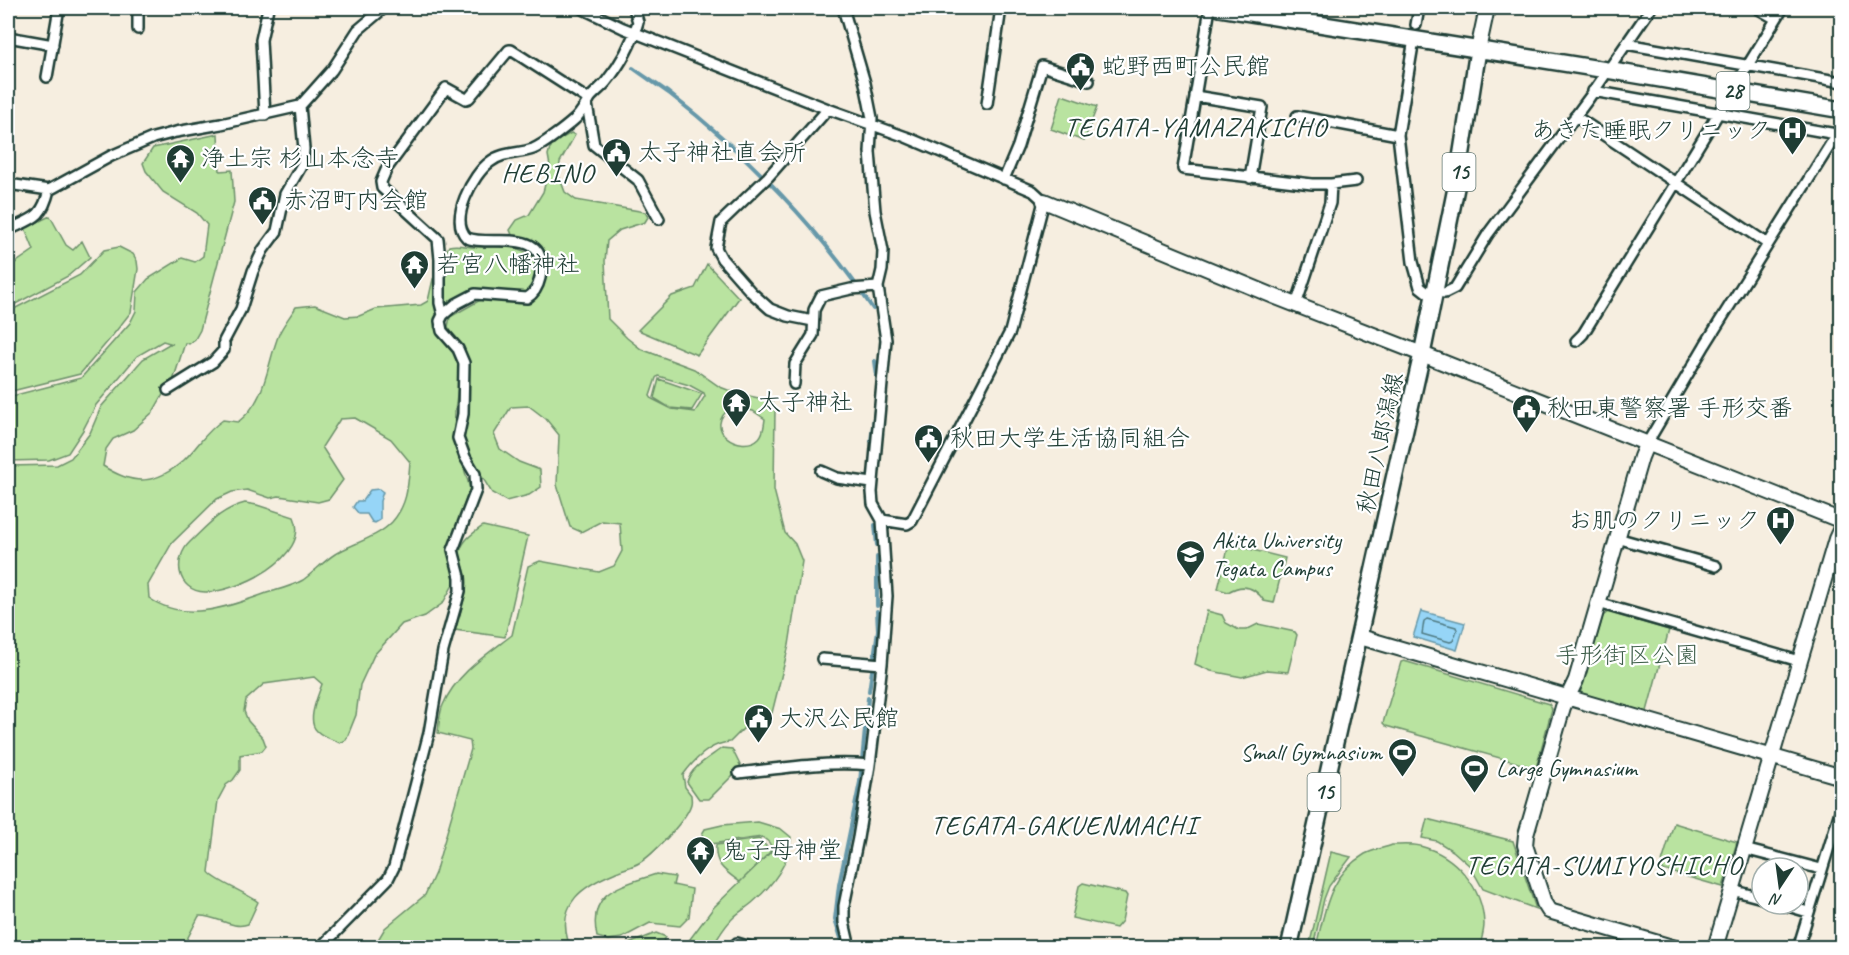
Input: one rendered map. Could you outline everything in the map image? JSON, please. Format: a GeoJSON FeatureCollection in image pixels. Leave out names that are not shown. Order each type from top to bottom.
{"type":"FeatureCollection","features":[{"type":"Feature","properties":{"kind":"main road","name":"28"},"geometry":{"type":"LineString","coordinates":[[1219,8],[1415,32],[1478,50],[1842,110]]}},
{"type":"Feature","properties":{"kind":"main road","name":"秋田八郎潟線"},"geometry":{"type":"LineString","coordinates":[[1289,948],[1422,354],[1457,183],[1478,50]]}},
{"type":"Feature","properties":{"kind":"street"},"geometry":{"type":"LineString","coordinates":[[47,77],[59,8]]}},
{"type":"Feature","properties":{"kind":"street"},"geometry":{"type":"LineString","coordinates":[[138,8],[138,29]]}},
{"type":"Feature","properties":{"kind":"street"},"geometry":{"type":"LineString","coordinates":[[265,115],[261,40],[268,8]]}},
{"type":"Feature","properties":{"kind":"street"},"geometry":{"type":"LineString","coordinates":[[8,184],[49,190],[111,156],[153,138],[300,106],[332,70],[358,30],[384,8]]}},
{"type":"Feature","properties":{"kind":"street"},"geometry":{"type":"LineString","coordinates":[[580,8],[623,28],[828,110],[906,137],[1033,192],[1044,201],[1296,305],[1842,521]]}},
{"type":"Feature","properties":{"kind":"street"},"geometry":{"type":"LineString","coordinates":[[443,315],[475,294],[528,298],[535,291],[541,267],[536,251],[532,247],[515,241],[498,239],[480,241],[466,238],[460,229],[460,212],[477,177],[489,162],[495,158],[541,146],[574,121],[611,75],[636,32],[638,16],[634,8]]}},
{"type":"Feature","properties":{"kind":"street"},"geometry":{"type":"LineString","coordinates":[[843,8],[872,118],[870,152],[875,211],[883,251],[878,287],[886,340],[872,483],[873,504],[882,519],[887,596],[864,764],[858,838],[844,906],[844,922],[850,948]]}},
{"type":"Feature","properties":{"kind":"street"},"geometry":{"type":"LineString","coordinates":[[987,104],[1001,8]]}},
{"type":"Feature","properties":{"kind":"street"},"geometry":{"type":"LineString","coordinates":[[1210,8],[1183,170],[1277,182],[1330,184],[1356,181]]}},
{"type":"Feature","properties":{"kind":"street"},"geometry":{"type":"LineString","coordinates":[[1419,8],[1398,135],[1413,262],[1420,287],[1434,295],[1455,288],[1488,234],[1651,8]]}},
{"type":"Feature","properties":{"kind":"street"},"geometry":{"type":"LineString","coordinates":[[1478,50],[1487,8]]}},
{"type":"Feature","properties":{"kind":"street"},"geometry":{"type":"LineString","coordinates":[[1757,8],[1776,19]]}},
{"type":"Feature","properties":{"kind":"street"},"geometry":{"type":"LineString","coordinates":[[1576,340],[1583,334],[1783,8]]}},
{"type":"Feature","properties":{"kind":"street"},"geometry":{"type":"LineString","coordinates":[[8,37],[53,45]]}},
{"type":"Feature","properties":{"kind":"street"},"geometry":{"type":"LineString","coordinates":[[1626,44],[1746,67],[1842,82]]}},
{"type":"Feature","properties":{"kind":"street"},"geometry":{"type":"LineString","coordinates":[[321,948],[388,879],[394,867],[429,733],[443,651],[460,591],[460,577],[453,550],[476,490],[475,474],[458,438],[463,414],[464,363],[458,349],[442,331],[440,325],[443,315],[440,303],[438,239],[382,188],[381,182],[387,168],[446,88],[466,99],[469,98],[508,50],[511,50],[528,59],[588,102],[594,145],[638,180],[658,219]]}},
{"type":"Feature","properties":{"kind":"street"},"geometry":{"type":"LineString","coordinates":[[1004,179],[1018,146],[1042,66],[1089,81]]}},
{"type":"Feature","properties":{"kind":"street"},"geometry":{"type":"LineString","coordinates":[[1593,91],[1716,114],[1839,130],[1646,444],[1576,680],[1563,707],[1526,836],[1526,850],[1544,903],[1549,911],[1675,948]]}},
{"type":"Feature","properties":{"kind":"street"},"geometry":{"type":"LineString","coordinates":[[1195,96],[1262,107],[1250,178]]}},
{"type":"Feature","properties":{"kind":"street"},"geometry":{"type":"LineString","coordinates":[[168,390],[213,362],[224,350],[224,341],[241,309],[253,272],[263,250],[277,231],[285,194],[303,163],[300,106]]}},
{"type":"Feature","properties":{"kind":"street"},"geometry":{"type":"LineString","coordinates":[[813,321],[788,316],[770,309],[750,292],[717,253],[720,222],[768,177],[828,110]]}},
{"type":"Feature","properties":{"kind":"street"},"geometry":{"type":"LineString","coordinates":[[1298,116],[1398,135]]}},
{"type":"Feature","properties":{"kind":"street"},"geometry":{"type":"LineString","coordinates":[[1575,116],[1768,244]]}},
{"type":"Feature","properties":{"kind":"street"},"geometry":{"type":"LineString","coordinates":[[1296,305],[1330,203],[1330,184]]}},
{"type":"Feature","properties":{"kind":"street"},"geometry":{"type":"LineString","coordinates":[[8,230],[39,214],[45,206],[49,190]]}},
{"type":"Feature","properties":{"kind":"street"},"geometry":{"type":"LineString","coordinates":[[882,519],[907,524],[912,521],[1010,332],[1044,201]]}},
{"type":"Feature","properties":{"kind":"street"},"geometry":{"type":"LineString","coordinates":[[794,384],[795,364],[813,335],[814,310],[821,296],[851,289],[878,287]]}},
{"type":"Feature","properties":{"kind":"street"},"geometry":{"type":"LineString","coordinates":[[821,471],[837,478],[872,483]]}},
{"type":"Feature","properties":{"kind":"street"},"geometry":{"type":"LineString","coordinates":[[1715,948],[1836,539],[1842,526]]}},
{"type":"Feature","properties":{"kind":"street"},"geometry":{"type":"LineString","coordinates":[[1617,538],[1716,566]]}},
{"type":"Feature","properties":{"kind":"street"},"geometry":{"type":"LineString","coordinates":[[1598,603],[1800,661]]}},
{"type":"Feature","properties":{"kind":"street"},"geometry":{"type":"LineString","coordinates":[[1360,637],[1842,777]]}},
{"type":"Feature","properties":{"kind":"street"},"geometry":{"type":"LineString","coordinates":[[822,659],[876,664]]}},
{"type":"Feature","properties":{"kind":"street"},"geometry":{"type":"LineString","coordinates":[[739,773],[806,766],[864,764]]}},
{"type":"Feature","properties":{"kind":"street"},"geometry":{"type":"LineString","coordinates":[[1810,905],[1842,806]]}},
{"type":"Feature","properties":{"kind":"street"},"geometry":{"type":"LineString","coordinates":[[1744,849],[1821,869]]}},
{"type":"Feature","properties":{"kind":"street"},"geometry":{"type":"LineString","coordinates":[[1732,890],[1750,895]]}},
{"type":"Feature","properties":{"kind":"street"},"geometry":{"type":"LineString","coordinates":[[1798,948],[1807,916]]}},
{"type":"Feature","properties":{"kind":"street"},"geometry":{"type":"LineString","coordinates":[[737,943],[754,948]]}},
{"type":"Feature","properties":{"kind":"green space"},"geometry":{"type":"Polygon","coordinates":[[[1062,95],[1097,107],[1084,141],[1051,129],[1062,95]]]}},
{"type":"Feature","properties":{"kind":"green space"},"geometry":{"type":"Polygon","coordinates":[[[571,133],[575,135],[560,162],[559,176],[565,192],[576,200],[645,212],[648,217],[645,222],[620,230],[607,241],[605,261],[608,319],[641,349],[694,369],[720,387],[772,401],[775,408],[774,490],[785,533],[795,544],[802,561],[789,645],[772,713],[765,721],[748,724],[730,742],[716,745],[692,764],[683,775],[685,787],[691,795],[688,811],[661,845],[645,859],[592,884],[575,898],[566,916],[568,941],[590,947],[373,948],[385,928],[425,895],[435,873],[471,749],[470,741],[438,733],[442,708],[449,694],[464,675],[512,635],[528,566],[540,561],[599,572],[614,566],[622,551],[620,523],[602,521],[581,532],[570,527],[557,485],[559,435],[546,419],[529,406],[511,407],[494,434],[500,449],[519,462],[540,470],[541,487],[529,495],[506,501],[492,493],[469,456],[464,439],[462,348],[448,327],[450,317],[482,299],[528,304],[540,292],[546,273],[541,251],[513,237],[510,230],[517,220],[529,215],[543,192],[550,166],[548,155],[550,148],[571,133]],[[658,376],[650,396],[652,399],[672,409],[695,412],[705,396],[704,393],[689,385],[658,376]],[[732,407],[723,415],[720,424],[727,437],[743,443],[759,438],[765,419],[753,411],[732,407]]]}},
{"type":"Feature","properties":{"kind":"green space"},"geometry":{"type":"Polygon","coordinates":[[[218,134],[220,171],[232,170],[234,202],[200,330],[195,339],[189,344],[185,343],[172,384],[169,384],[153,412],[133,430],[113,439],[106,449],[103,466],[125,477],[145,480],[164,474],[184,460],[223,420],[238,422],[248,413],[260,393],[279,334],[296,307],[315,305],[345,317],[359,316],[376,309],[421,305],[428,301],[433,279],[449,246],[452,245],[520,249],[533,259],[536,279],[528,293],[476,290],[448,303],[435,318],[434,327],[454,354],[460,371],[454,436],[470,488],[449,548],[454,569],[454,583],[443,603],[425,616],[402,624],[374,655],[360,685],[356,715],[346,740],[340,743],[322,735],[314,727],[314,708],[322,684],[314,677],[264,684],[246,700],[244,711],[248,721],[263,738],[266,746],[262,751],[240,755],[240,770],[226,785],[218,800],[209,872],[258,902],[248,924],[236,925],[199,916],[183,947],[8,947],[8,466],[57,465],[71,458],[90,433],[101,407],[143,359],[173,344],[163,341],[137,356],[96,405],[68,453],[49,460],[8,461],[8,397],[81,378],[130,323],[136,311],[137,292],[148,279],[182,258],[195,262],[203,256],[207,225],[197,213],[163,192],[146,171],[143,163],[153,148],[218,134]],[[355,418],[340,419],[322,447],[343,480],[329,499],[318,502],[279,496],[270,498],[247,490],[232,492],[217,499],[172,543],[148,585],[149,598],[163,606],[191,611],[235,604],[298,582],[335,554],[386,528],[397,515],[404,501],[410,462],[391,439],[355,418]]]}},
{"type":"Feature","properties":{"kind":"green space"},"geometry":{"type":"Polygon","coordinates":[[[50,216],[66,245],[73,250],[82,241],[90,257],[68,276],[8,308],[8,268],[34,250],[25,228],[50,216]]]}},
{"type":"Feature","properties":{"kind":"green space"},"geometry":{"type":"Polygon","coordinates":[[[119,247],[133,254],[137,261],[138,269],[131,312],[80,374],[8,392],[8,312],[80,275],[104,250],[119,247]]]}},
{"type":"Feature","properties":{"kind":"green space"},"geometry":{"type":"Polygon","coordinates":[[[707,264],[739,298],[697,355],[638,330],[672,296],[695,288],[707,264]]]}},
{"type":"Feature","properties":{"kind":"green space"},"geometry":{"type":"Polygon","coordinates":[[[659,379],[702,394],[692,410],[670,408],[654,398],[659,379]]]}},
{"type":"Feature","properties":{"kind":"green space"},"geometry":{"type":"Polygon","coordinates":[[[245,503],[294,517],[297,532],[292,546],[282,559],[268,570],[235,586],[205,592],[188,586],[180,573],[181,556],[185,549],[215,518],[245,503]]]}},
{"type":"Feature","properties":{"kind":"green space"},"geometry":{"type":"Polygon","coordinates":[[[483,526],[528,536],[505,637],[455,630],[467,583],[461,560],[461,549],[466,540],[483,526]]]}},
{"type":"Feature","properties":{"kind":"green space"},"geometry":{"type":"Polygon","coordinates":[[[1229,544],[1285,558],[1274,603],[1264,601],[1257,592],[1244,587],[1228,592],[1218,589],[1229,544]]]}},
{"type":"Feature","properties":{"kind":"green space"},"geometry":{"type":"Polygon","coordinates":[[[1207,611],[1222,615],[1226,623],[1239,630],[1246,630],[1258,624],[1295,632],[1297,635],[1288,672],[1267,670],[1242,677],[1211,671],[1195,664],[1207,611]]]}},
{"type":"Feature","properties":{"kind":"green space","name":"手形街区公園"},"geometry":{"type":"Polygon","coordinates":[[[1608,612],[1669,630],[1646,715],[1580,694],[1603,616],[1608,612]]]}},
{"type":"Feature","properties":{"kind":"green space"},"geometry":{"type":"Polygon","coordinates":[[[1401,662],[1549,704],[1552,709],[1536,768],[1386,726],[1383,723],[1401,662]]]}},
{"type":"Feature","properties":{"kind":"green space"},"geometry":{"type":"Polygon","coordinates":[[[722,748],[732,749],[741,767],[709,799],[699,799],[687,782],[689,777],[702,763],[722,748]]]}},
{"type":"Feature","properties":{"kind":"green space"},"geometry":{"type":"Polygon","coordinates":[[[1427,819],[1513,841],[1536,909],[1483,889],[1470,866],[1453,851],[1437,841],[1422,838],[1427,819]]]}},
{"type":"Feature","properties":{"kind":"green space"},"geometry":{"type":"Polygon","coordinates":[[[758,822],[781,829],[791,837],[784,865],[759,897],[730,920],[712,947],[684,947],[714,907],[772,851],[769,843],[762,837],[710,844],[704,840],[702,834],[705,829],[722,825],[758,822]]]}},
{"type":"Feature","properties":{"kind":"green space"},"geometry":{"type":"Polygon","coordinates":[[[1674,823],[1737,842],[1723,887],[1660,869],[1674,823]]]}},
{"type":"Feature","properties":{"kind":"green space"},"geometry":{"type":"Polygon","coordinates":[[[759,839],[771,851],[740,882],[725,871],[719,863],[716,845],[759,839]]]}},
{"type":"Feature","properties":{"kind":"green space"},"geometry":{"type":"Polygon","coordinates":[[[1392,845],[1417,845],[1433,850],[1456,865],[1465,875],[1479,898],[1482,911],[1484,927],[1480,947],[1316,947],[1330,894],[1343,872],[1365,854],[1392,845]]]}},
{"type":"Feature","properties":{"kind":"green space"},"geometry":{"type":"Polygon","coordinates":[[[1331,852],[1351,857],[1329,886],[1313,947],[1309,947],[1331,852]]]}},
{"type":"Feature","properties":{"kind":"green space"},"geometry":{"type":"Polygon","coordinates":[[[656,874],[675,877],[673,885],[692,889],[689,917],[680,926],[650,923],[622,938],[608,940],[597,937],[595,922],[597,909],[602,900],[619,887],[656,874]]]}},
{"type":"Feature","properties":{"kind":"green space"},"geometry":{"type":"Polygon","coordinates":[[[1083,883],[1125,893],[1127,896],[1122,921],[1116,928],[1072,918],[1079,886],[1083,883]]]}},
{"type":"Feature","properties":{"kind":"green space"},"geometry":{"type":"Polygon","coordinates":[[[656,933],[666,937],[658,945],[646,948],[621,947],[656,933]]]}},
{"type":"Feature","properties":{"kind":"water"},"geometry":{"type":"Polygon","coordinates":[[[379,489],[383,492],[380,501],[380,520],[375,523],[367,514],[359,514],[353,507],[357,501],[362,501],[370,490],[379,489]]]}},
{"type":"Feature","properties":{"kind":"water"},"geometry":{"type":"Polygon","coordinates":[[[1421,611],[1465,623],[1457,650],[1413,637],[1421,611]]]}},
{"type":"Feature","properties":{"kind":"waterway"},"geometry":{"type":"LineString","coordinates":[[633,68],[699,117],[754,167],[805,221],[873,309]]}},
{"type":"Feature","properties":{"kind":"waterway"},"geometry":{"type":"LineString","coordinates":[[875,361],[878,384]]}},
{"type":"Feature","properties":{"kind":"waterway"},"geometry":{"type":"LineString","coordinates":[[871,441],[875,409]]}},
{"type":"Feature","properties":{"kind":"waterway"},"geometry":{"type":"LineString","coordinates":[[875,525],[877,545]]}},
{"type":"Feature","properties":{"kind":"waterway"},"geometry":{"type":"LineString","coordinates":[[877,557],[877,606]]}},
{"type":"Feature","properties":{"kind":"waterway"},"geometry":{"type":"LineString","coordinates":[[869,691],[878,630],[877,611]]}},
{"type":"Feature","properties":{"kind":"waterway"},"geometry":{"type":"LineString","coordinates":[[844,948],[835,919],[839,885],[860,782],[868,698]]}},
{"type":"Feature","properties":{"kind":"place","name":"蛇野西町公民館"},"geometry":{"type":"Point","coordinates":[1081,92]}},
{"type":"Feature","properties":{"kind":"place","name":"あきた睡眠クリニック"},"geometry":{"type":"Point","coordinates":[1792,156]}},
{"type":"Feature","properties":{"kind":"place","name":"太子神社直会所"},"geometry":{"type":"Point","coordinates":[617,178]}},
{"type":"Feature","properties":{"kind":"place","name":"浄土宗 杉山本念寺"},"geometry":{"type":"Point","coordinates":[180,184]}},
{"type":"Feature","properties":{"kind":"place","name":"赤沼町内会館"},"geometry":{"type":"Point","coordinates":[263,226]}},
{"type":"Feature","properties":{"kind":"place","name":"若宮八幡神社"},"geometry":{"type":"Point","coordinates":[415,290]}},
{"type":"Feature","properties":{"kind":"place","name":"太子神社"},"geometry":{"type":"Point","coordinates":[736,428]}},
{"type":"Feature","properties":{"kind":"place","name":"秋田東警察署 手形交番"},"geometry":{"type":"Point","coordinates":[1526,434]}},
{"type":"Feature","properties":{"kind":"place","name":"秋田大学生活協同組合"},"geometry":{"type":"Point","coordinates":[929,464]}},
{"type":"Feature","properties":{"kind":"place","name":"お肌のクリニック"},"geometry":{"type":"Point","coordinates":[1781,546]}},
{"type":"Feature","properties":{"kind":"place","name":"Akita University Tegata Campus"},"geometry":{"type":"Point","coordinates":[1191,580]}},
{"type":"Feature","properties":{"kind":"place","name":"大沢公民館"},"geometry":{"type":"Point","coordinates":[758,744]}},
{"type":"Feature","properties":{"kind":"place","name":"Small Gymnasium"},"geometry":{"type":"Point","coordinates":[1403,778]}},
{"type":"Feature","properties":{"kind":"place","name":"Large Gymnasium"},"geometry":{"type":"Point","coordinates":[1475,794]}},
{"type":"Feature","properties":{"kind":"place","name":"鬼子母神堂"},"geometry":{"type":"Point","coordinates":[701,876]}},
{"type":"Feature","properties":{"kind":"district","name":"TEGATA-YAMAZAKICHO"},"geometry":{"type":"Point","coordinates":[1196,127]}},
{"type":"Feature","properties":{"kind":"district","name":"HEBINO"},"geometry":{"type":"Point","coordinates":[548,173]}},
{"type":"Feature","properties":{"kind":"district","name":"TEGATA-GAKUENMACHI"},"geometry":{"type":"Point","coordinates":[1064,825]}},
{"type":"Feature","properties":{"kind":"district","name":"TEGATA-SUMIYOSHICHO"},"geometry":{"type":"Point","coordinates":[1604,865]}}]}
